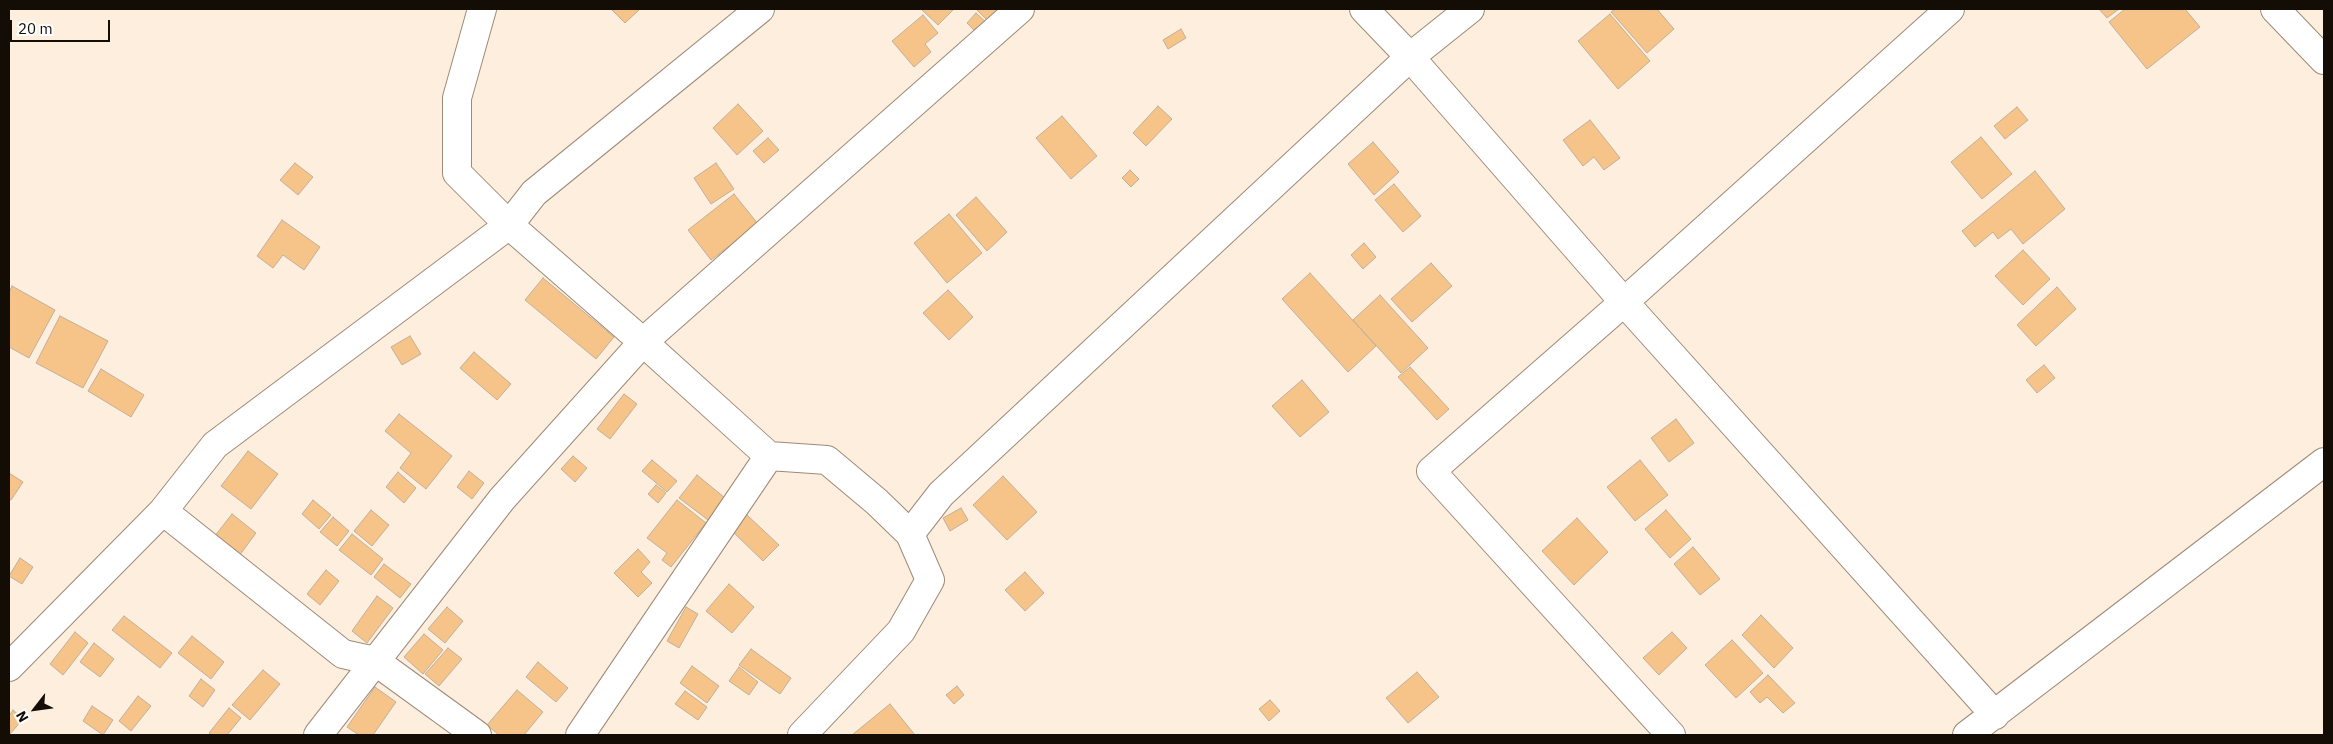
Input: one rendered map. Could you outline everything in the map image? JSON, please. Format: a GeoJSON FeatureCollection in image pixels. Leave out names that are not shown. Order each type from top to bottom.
{"type":"FeatureCollection","features":[{"type":"Feature","properties":{"kind":"street"},"geometry":{"type":"LineString","coordinates":[[482,9],[457,98],[457,173],[509,225],[643,342],[769,456],[827,460],[877,502],[910,534],[930,580],[901,631],[802,735]]}},
{"type":"Feature","properties":{"kind":"street"},"geometry":{"type":"LineString","coordinates":[[9,666],[163,511],[215,445],[509,225],[534,193],[760,9]]}},
{"type":"Feature","properties":{"kind":"street"},"geometry":{"type":"LineString","coordinates":[[318,735],[502,500],[643,342],[1020,9]]}},
{"type":"Feature","properties":{"kind":"street"},"geometry":{"type":"LineString","coordinates":[[1364,9],[1410,57],[1624,302],[1995,715]]}},
{"type":"Feature","properties":{"kind":"street"},"geometry":{"type":"LineString","coordinates":[[910,534],[941,494],[1410,57],[1470,9]]}},
{"type":"Feature","properties":{"kind":"street"},"geometry":{"type":"LineString","coordinates":[[1671,735],[1431,471],[1624,302],[1950,9]]}},
{"type":"Feature","properties":{"kind":"street"},"geometry":{"type":"LineString","coordinates":[[2275,9],[2324,60]]}},
{"type":"Feature","properties":{"kind":"street"},"geometry":{"type":"LineString","coordinates":[[580,735],[769,456]]}},
{"type":"Feature","properties":{"kind":"street"},"geometry":{"type":"LineString","coordinates":[[1967,735],[2324,462]]}},
{"type":"Feature","properties":{"kind":"street"},"geometry":{"type":"LineString","coordinates":[[163,511],[343,654],[375,661],[477,735]]}},
{"type":"Feature","properties":{"kind":"building"},"geometry":{"type":"Polygon","coordinates":[[[611,9],[640,9],[625,23],[611,9]]]}},
{"type":"Feature","properties":{"kind":"building"},"geometry":{"type":"Polygon","coordinates":[[[921,9],[954,9],[938,25],[921,9]]]}},
{"type":"Feature","properties":{"kind":"building"},"geometry":{"type":"Polygon","coordinates":[[[976,9],[997,9],[999,11],[988,21],[976,9]]]}},
{"type":"Feature","properties":{"kind":"building"},"geometry":{"type":"Polygon","coordinates":[[[1615,9],[1657,9],[1674,29],[1647,53],[1611,12],[1615,9]]]}},
{"type":"Feature","properties":{"kind":"building"},"geometry":{"type":"Polygon","coordinates":[[[2099,9],[2119,9],[2107,18],[2099,9]]]}},
{"type":"Feature","properties":{"kind":"building"},"geometry":{"type":"Polygon","coordinates":[[[2125,9],[2185,9],[2200,27],[2147,69],[2109,22],[2125,9]]]}},
{"type":"Feature","properties":{"kind":"building"},"geometry":{"type":"Polygon","coordinates":[[[976,13],[987,23],[977,33],[967,23],[976,13]]]}},
{"type":"Feature","properties":{"kind":"building"},"geometry":{"type":"Polygon","coordinates":[[[1610,14],[1650,61],[1618,89],[1578,41],[1610,14]]]}},
{"type":"Feature","properties":{"kind":"building"},"geometry":{"type":"Polygon","coordinates":[[[923,15],[938,33],[925,44],[931,52],[914,67],[892,41],[923,15]]]}},
{"type":"Feature","properties":{"kind":"building"},"geometry":{"type":"Polygon","coordinates":[[[1181,29],[1186,38],[1168,49],[1163,40],[1181,29]]]}},
{"type":"Feature","properties":{"kind":"building"},"geometry":{"type":"Polygon","coordinates":[[[738,104],[763,131],[737,155],[713,128],[738,104]]]}},
{"type":"Feature","properties":{"kind":"building"},"geometry":{"type":"Polygon","coordinates":[[[1158,106],[1172,119],[1146,146],[1133,133],[1158,106]]]}},
{"type":"Feature","properties":{"kind":"building"},"geometry":{"type":"Polygon","coordinates":[[[2017,107],[2028,120],[2005,139],[1994,126],[2017,107]]]}},
{"type":"Feature","properties":{"kind":"building"},"geometry":{"type":"Polygon","coordinates":[[[1062,116],[1097,156],[1071,179],[1036,138],[1062,116]]]}},
{"type":"Feature","properties":{"kind":"building"},"geometry":{"type":"Polygon","coordinates":[[[1590,120],[1620,158],[1604,170],[1594,157],[1583,166],[1563,140],[1590,120]]]}},
{"type":"Feature","properties":{"kind":"building"},"geometry":{"type":"Polygon","coordinates":[[[1981,137],[2012,174],[1982,199],[1951,162],[1981,137]]]}},
{"type":"Feature","properties":{"kind":"building"},"geometry":{"type":"Polygon","coordinates":[[[768,138],[779,150],[764,163],[753,151],[768,138]]]}},
{"type":"Feature","properties":{"kind":"building"},"geometry":{"type":"Polygon","coordinates":[[[1373,142],[1399,172],[1374,195],[1348,164],[1373,142]]]}},
{"type":"Feature","properties":{"kind":"building"},"geometry":{"type":"Polygon","coordinates":[[[295,163],[313,177],[298,195],[280,180],[295,163]]]}},
{"type":"Feature","properties":{"kind":"building"},"geometry":{"type":"Polygon","coordinates":[[[716,163],[734,189],[711,204],[694,178],[716,163]]]}},
{"type":"Feature","properties":{"kind":"building"},"geometry":{"type":"Polygon","coordinates":[[[1130,170],[1139,179],[1131,187],[1122,178],[1130,170]]]}},
{"type":"Feature","properties":{"kind":"building"},"geometry":{"type":"Polygon","coordinates":[[[2035,171],[2065,209],[2023,244],[2011,229],[1998,239],[1993,232],[1975,247],[1962,231],[2035,171]]]}},
{"type":"Feature","properties":{"kind":"building"},"geometry":{"type":"Polygon","coordinates":[[[1394,184],[1421,216],[1403,232],[1375,200],[1394,184]]]}},
{"type":"Feature","properties":{"kind":"building"},"geometry":{"type":"Polygon","coordinates":[[[734,194],[758,224],[711,260],[688,230],[734,194]]]}},
{"type":"Feature","properties":{"kind":"building"},"geometry":{"type":"Polygon","coordinates":[[[976,197],[1007,232],[987,251],[956,215],[976,197]]]}},
{"type":"Feature","properties":{"kind":"building"},"geometry":{"type":"Polygon","coordinates":[[[949,214],[982,253],[947,283],[914,243],[949,214]]]}},
{"type":"Feature","properties":{"kind":"building"},"geometry":{"type":"Polygon","coordinates":[[[282,220],[320,247],[304,270],[283,255],[273,268],[257,256],[282,220]]]}},
{"type":"Feature","properties":{"kind":"building"},"geometry":{"type":"Polygon","coordinates":[[[1364,243],[1376,257],[1363,269],[1351,255],[1364,243]]]}},
{"type":"Feature","properties":{"kind":"building"},"geometry":{"type":"Polygon","coordinates":[[[2023,250],[2050,279],[2023,305],[1995,276],[2023,250]]]}},
{"type":"Feature","properties":{"kind":"building"},"geometry":{"type":"Polygon","coordinates":[[[1431,263],[1452,286],[1412,322],[1391,299],[1431,263]]]}},
{"type":"Feature","properties":{"kind":"building"},"geometry":{"type":"Polygon","coordinates":[[[1310,273],[1376,346],[1348,372],[1282,299],[1310,273]]]}},
{"type":"Feature","properties":{"kind":"building"},"geometry":{"type":"Polygon","coordinates":[[[543,278],[614,337],[596,359],[525,300],[543,278]]]}},
{"type":"Feature","properties":{"kind":"building"},"geometry":{"type":"Polygon","coordinates":[[[12,286],[55,310],[29,358],[9,347],[9,293],[12,286]]]}},
{"type":"Feature","properties":{"kind":"building"},"geometry":{"type":"Polygon","coordinates":[[[2057,287],[2076,309],[2036,346],[2017,325],[2057,287]]]}},
{"type":"Feature","properties":{"kind":"building"},"geometry":{"type":"Polygon","coordinates":[[[948,290],[973,317],[949,340],[923,313],[948,290]]]}},
{"type":"Feature","properties":{"kind":"building"},"geometry":{"type":"Polygon","coordinates":[[[1380,295],[1428,348],[1401,373],[1353,320],[1380,295]]]}},
{"type":"Feature","properties":{"kind":"building"},"geometry":{"type":"Polygon","coordinates":[[[60,316],[108,341],[83,388],[36,363],[60,316]]]}},
{"type":"Feature","properties":{"kind":"building"},"geometry":{"type":"Polygon","coordinates":[[[410,336],[421,354],[402,365],[391,347],[410,336]]]}},
{"type":"Feature","properties":{"kind":"building"},"geometry":{"type":"Polygon","coordinates":[[[474,352],[511,384],[497,400],[460,368],[474,352]]]}},
{"type":"Feature","properties":{"kind":"building"},"geometry":{"type":"Polygon","coordinates":[[[2044,365],[2055,378],[2037,393],[2026,380],[2044,365]]]}},
{"type":"Feature","properties":{"kind":"building"},"geometry":{"type":"Polygon","coordinates":[[[1410,367],[1449,409],[1437,420],[1398,377],[1410,367]]]}},
{"type":"Feature","properties":{"kind":"building"},"geometry":{"type":"Polygon","coordinates":[[[101,369],[144,395],[131,417],[88,391],[101,369]]]}},
{"type":"Feature","properties":{"kind":"building"},"geometry":{"type":"Polygon","coordinates":[[[1302,380],[1329,412],[1300,437],[1272,406],[1302,380]]]}},
{"type":"Feature","properties":{"kind":"building"},"geometry":{"type":"Polygon","coordinates":[[[624,394],[637,404],[610,439],[597,429],[624,394]]]}},
{"type":"Feature","properties":{"kind":"building"},"geometry":{"type":"Polygon","coordinates":[[[399,414],[452,456],[426,489],[400,468],[411,453],[385,431],[399,414]]]}},
{"type":"Feature","properties":{"kind":"building"},"geometry":{"type":"Polygon","coordinates":[[[1676,419],[1694,443],[1669,462],[1651,438],[1676,419]]]}},
{"type":"Feature","properties":{"kind":"building"},"geometry":{"type":"Polygon","coordinates":[[[248,451],[278,474],[251,509],[221,486],[248,451]]]}},
{"type":"Feature","properties":{"kind":"building"},"geometry":{"type":"Polygon","coordinates":[[[573,456],[587,468],[575,482],[561,469],[573,456]]]}},
{"type":"Feature","properties":{"kind":"building"},"geometry":{"type":"Polygon","coordinates":[[[652,460],[677,481],[667,492],[642,471],[652,460]]]}},
{"type":"Feature","properties":{"kind":"building"},"geometry":{"type":"Polygon","coordinates":[[[1640,460],[1668,495],[1635,521],[1607,487],[1640,460]]]}},
{"type":"Feature","properties":{"kind":"building"},"geometry":{"type":"Polygon","coordinates":[[[469,471],[484,483],[472,499],[457,487],[469,471]]]}},
{"type":"Feature","properties":{"kind":"building"},"geometry":{"type":"Polygon","coordinates":[[[398,472],[416,488],[404,503],[386,487],[398,472]]]}},
{"type":"Feature","properties":{"kind":"building"},"geometry":{"type":"Polygon","coordinates":[[[9,473],[23,482],[11,500],[9,499],[9,473]]]}},
{"type":"Feature","properties":{"kind":"building"},"geometry":{"type":"Polygon","coordinates":[[[697,475],[725,498],[708,520],[679,498],[697,475]]]}},
{"type":"Feature","properties":{"kind":"building"},"geometry":{"type":"Polygon","coordinates":[[[1003,476],[1037,512],[1007,540],[973,505],[1003,476]]]}},
{"type":"Feature","properties":{"kind":"building"},"geometry":{"type":"Polygon","coordinates":[[[656,485],[666,493],[658,503],[648,494],[656,485]]]}},
{"type":"Feature","properties":{"kind":"building"},"geometry":{"type":"Polygon","coordinates":[[[313,500],[331,515],[319,529],[302,514],[313,500]]]}},
{"type":"Feature","properties":{"kind":"building"},"geometry":{"type":"Polygon","coordinates":[[[677,500],[706,523],[671,567],[662,560],[667,553],[647,538],[677,500]]]}},
{"type":"Feature","properties":{"kind":"building"},"geometry":{"type":"Polygon","coordinates":[[[961,508],[968,520],[950,531],[943,518],[961,508]]]}},
{"type":"Feature","properties":{"kind":"building"},"geometry":{"type":"Polygon","coordinates":[[[371,510],[389,525],[372,546],[354,531],[371,510]]]}},
{"type":"Feature","properties":{"kind":"building"},"geometry":{"type":"Polygon","coordinates":[[[1666,510],[1691,539],[1670,558],[1645,529],[1666,510]]]}},
{"type":"Feature","properties":{"kind":"building"},"geometry":{"type":"Polygon","coordinates":[[[232,514],[256,533],[239,556],[214,537],[232,514]]]}},
{"type":"Feature","properties":{"kind":"building"},"geometry":{"type":"Polygon","coordinates":[[[747,515],[779,545],[763,561],[732,531],[747,515]]]}},
{"type":"Feature","properties":{"kind":"building"},"geometry":{"type":"Polygon","coordinates":[[[333,517],[349,531],[337,546],[320,532],[333,517]]]}},
{"type":"Feature","properties":{"kind":"building"},"geometry":{"type":"Polygon","coordinates":[[[1577,518],[1608,552],[1574,585],[1542,551],[1577,518]]]}},
{"type":"Feature","properties":{"kind":"building"},"geometry":{"type":"Polygon","coordinates":[[[352,534],[383,559],[371,575],[339,550],[352,534]]]}},
{"type":"Feature","properties":{"kind":"building"},"geometry":{"type":"Polygon","coordinates":[[[1693,547],[1720,579],[1700,595],[1674,564],[1693,547]]]}},
{"type":"Feature","properties":{"kind":"building"},"geometry":{"type":"Polygon","coordinates":[[[638,549],[650,562],[641,572],[652,583],[638,597],[614,573],[638,549]]]}},
{"type":"Feature","properties":{"kind":"building"},"geometry":{"type":"Polygon","coordinates":[[[20,558],[33,567],[22,584],[9,576],[20,558]]]}},
{"type":"Feature","properties":{"kind":"building"},"geometry":{"type":"Polygon","coordinates":[[[384,564],[411,584],[400,598],[374,577],[384,564]]]}},
{"type":"Feature","properties":{"kind":"building"},"geometry":{"type":"Polygon","coordinates":[[[326,570],[339,581],[320,605],[307,594],[326,570]]]}},
{"type":"Feature","properties":{"kind":"building"},"geometry":{"type":"Polygon","coordinates":[[[1025,572],[1044,593],[1025,611],[1005,590],[1025,572]]]}},
{"type":"Feature","properties":{"kind":"building"},"geometry":{"type":"Polygon","coordinates":[[[729,584],[754,607],[732,633],[706,611],[729,584]]]}},
{"type":"Feature","properties":{"kind":"building"},"geometry":{"type":"Polygon","coordinates":[[[377,596],[393,608],[367,643],[352,631],[377,596]]]}},
{"type":"Feature","properties":{"kind":"building"},"geometry":{"type":"Polygon","coordinates":[[[447,607],[463,621],[445,643],[428,629],[447,607]]]}},
{"type":"Feature","properties":{"kind":"building"},"geometry":{"type":"Polygon","coordinates":[[[686,607],[698,614],[679,648],[667,641],[686,607]]]}},
{"type":"Feature","properties":{"kind":"building"},"geometry":{"type":"Polygon","coordinates":[[[1761,615],[1793,648],[1774,668],[1742,635],[1761,615]]]}},
{"type":"Feature","properties":{"kind":"building"},"geometry":{"type":"Polygon","coordinates":[[[124,616],[172,653],[160,668],[112,630],[124,616]]]}},
{"type":"Feature","properties":{"kind":"building"},"geometry":{"type":"Polygon","coordinates":[[[75,632],[88,643],[63,675],[50,664],[75,632]]]}},
{"type":"Feature","properties":{"kind":"building"},"geometry":{"type":"Polygon","coordinates":[[[1672,632],[1687,648],[1659,675],[1643,658],[1672,632]]]}},
{"type":"Feature","properties":{"kind":"building"},"geometry":{"type":"Polygon","coordinates":[[[424,634],[443,650],[423,674],[404,657],[424,634]]]}},
{"type":"Feature","properties":{"kind":"building"},"geometry":{"type":"Polygon","coordinates":[[[192,636],[224,662],[211,679],[178,653],[192,636]]]}},
{"type":"Feature","properties":{"kind":"building"},"geometry":{"type":"Polygon","coordinates":[[[1732,640],[1763,673],[1736,698],[1705,665],[1732,640]]]}},
{"type":"Feature","properties":{"kind":"building"},"geometry":{"type":"Polygon","coordinates":[[[94,643],[114,659],[100,677],[80,662],[94,643]]]}},
{"type":"Feature","properties":{"kind":"building"},"geometry":{"type":"Polygon","coordinates":[[[448,648],[462,659],[439,686],[425,674],[448,648]]]}},
{"type":"Feature","properties":{"kind":"building"},"geometry":{"type":"Polygon","coordinates":[[[751,649],[791,678],[780,694],[739,665],[751,649]]]}},
{"type":"Feature","properties":{"kind":"building"},"geometry":{"type":"Polygon","coordinates":[[[538,662],[568,688],[556,702],[526,677],[538,662]]]}},
{"type":"Feature","properties":{"kind":"building"},"geometry":{"type":"Polygon","coordinates":[[[692,666],[719,686],[707,703],[680,683],[692,666]]]}},
{"type":"Feature","properties":{"kind":"building"},"geometry":{"type":"Polygon","coordinates":[[[739,667],[758,682],[749,695],[729,681],[739,667]]]}},
{"type":"Feature","properties":{"kind":"building"},"geometry":{"type":"Polygon","coordinates":[[[263,670],[280,684],[250,720],[232,705],[263,670]]]}},
{"type":"Feature","properties":{"kind":"building"},"geometry":{"type":"Polygon","coordinates":[[[1417,672],[1439,697],[1408,723],[1386,698],[1417,672]]]}},
{"type":"Feature","properties":{"kind":"building"},"geometry":{"type":"Polygon","coordinates":[[[1768,675],[1795,703],[1783,713],[1767,697],[1760,703],[1750,692],[1768,675]]]}},
{"type":"Feature","properties":{"kind":"building"},"geometry":{"type":"Polygon","coordinates":[[[201,679],[215,690],[203,707],[189,696],[201,679]]]}},
{"type":"Feature","properties":{"kind":"building"},"geometry":{"type":"Polygon","coordinates":[[[957,686],[964,695],[954,704],[946,695],[957,686]]]}},
{"type":"Feature","properties":{"kind":"building"},"geometry":{"type":"Polygon","coordinates":[[[375,687],[396,702],[373,735],[359,735],[347,727],[375,687]]]}},
{"type":"Feature","properties":{"kind":"building"},"geometry":{"type":"Polygon","coordinates":[[[517,690],[543,712],[524,735],[499,735],[487,725],[517,690]]]}},
{"type":"Feature","properties":{"kind":"building"},"geometry":{"type":"Polygon","coordinates":[[[685,691],[707,707],[698,720],[675,704],[685,691]]]}},
{"type":"Feature","properties":{"kind":"building"},"geometry":{"type":"Polygon","coordinates":[[[138,696],[151,706],[131,731],[119,721],[138,696]]]}},
{"type":"Feature","properties":{"kind":"building"},"geometry":{"type":"Polygon","coordinates":[[[1270,700],[1280,711],[1269,721],[1259,709],[1270,700]]]}},
{"type":"Feature","properties":{"kind":"building"},"geometry":{"type":"Polygon","coordinates":[[[890,704],[915,735],[852,735],[890,704]]]}},
{"type":"Feature","properties":{"kind":"building"},"geometry":{"type":"Polygon","coordinates":[[[92,706],[113,720],[103,735],[83,721],[92,706]]]}},
{"type":"Feature","properties":{"kind":"building"},"geometry":{"type":"Polygon","coordinates":[[[229,708],[241,718],[227,735],[212,735],[209,733],[229,708]]]}},
{"type":"Feature","properties":{"kind":"building"},"geometry":{"type":"Polygon","coordinates":[[[13,710],[23,719],[10,734],[9,716],[13,710]]]}}]}
